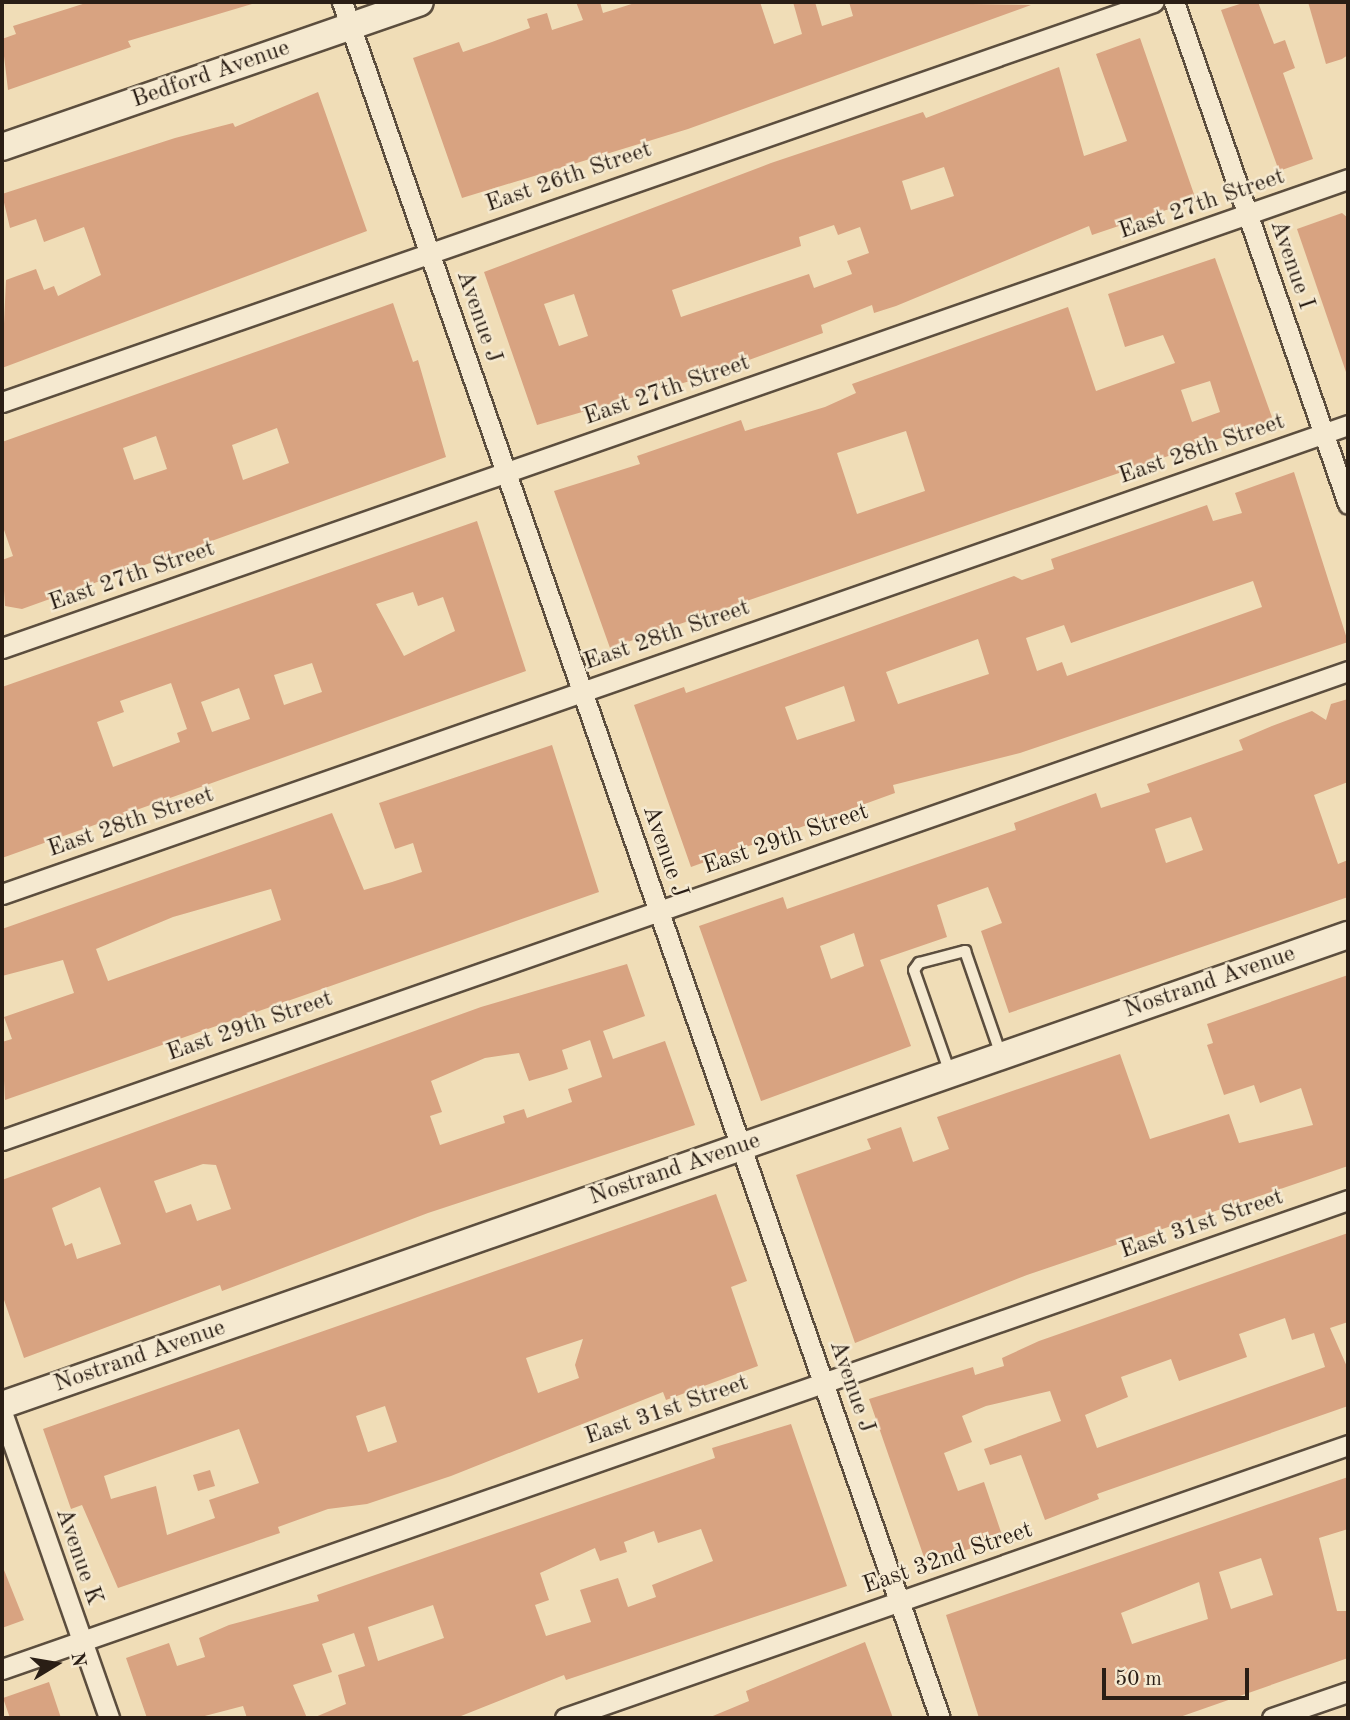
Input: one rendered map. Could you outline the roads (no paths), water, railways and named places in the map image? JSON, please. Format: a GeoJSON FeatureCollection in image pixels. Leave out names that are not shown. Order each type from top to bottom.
{"type":"FeatureCollection","features":[{"type":"Feature","properties":{"kind":"main road","name":"Bedford Avenue"},"geometry":{"type":"LineString","coordinates":[[2,147],[346,14],[420,2]]}},
{"type":"Feature","properties":{"kind":"main road","name":"Nostrand Avenue"},"geometry":{"type":"LineString","coordinates":[[2,1405],[1348,935]]}},
{"type":"Feature","properties":{"kind":"street","name":"East 26th Street"},"geometry":{"type":"LineString","coordinates":[[2,402],[1153,2]]}},
{"type":"Feature","properties":{"kind":"street","name":"Avenue I"},"geometry":{"type":"LineString","coordinates":[[1174,2],[1348,504]]}},
{"type":"Feature","properties":{"kind":"street","name":"Avenue J"},"geometry":{"type":"LineString","coordinates":[[346,14],[940,1718]]}},
{"type":"Feature","properties":{"kind":"street","name":"East 27th Street"},"geometry":{"type":"LineString","coordinates":[[2,648],[1348,179]]}},
{"type":"Feature","properties":{"kind":"street","name":"East 28th Street"},"geometry":{"type":"LineString","coordinates":[[2,894],[1348,425]]}},
{"type":"Feature","properties":{"kind":"street","name":"East 29th Street"},"geometry":{"type":"LineString","coordinates":[[2,1140],[1348,671]]}},
{"type":"Feature","properties":{"kind":"street","name":"East 31st Street"},"geometry":{"type":"LineString","coordinates":[[2,1669],[1348,1200]]}},
{"type":"Feature","properties":{"kind":"street","name":"Avenue K"},"geometry":{"type":"LineString","coordinates":[[2,1412],[108,1718]]}},
{"type":"Feature","properties":{"kind":"street","name":"East 32nd Street"},"geometry":{"type":"LineString","coordinates":[[565,1718],[1348,1446]]}},
{"type":"Feature","properties":{"kind":"street"},"geometry":{"type":"LineString","coordinates":[[1272,1718],[1348,1692]]}},
{"type":"Feature","properties":{"kind":"lane"},"geometry":{"type":"LineString","coordinates":[[951,1073],[914,970],[919,963],[965,951],[1001,1056]]}}]}
